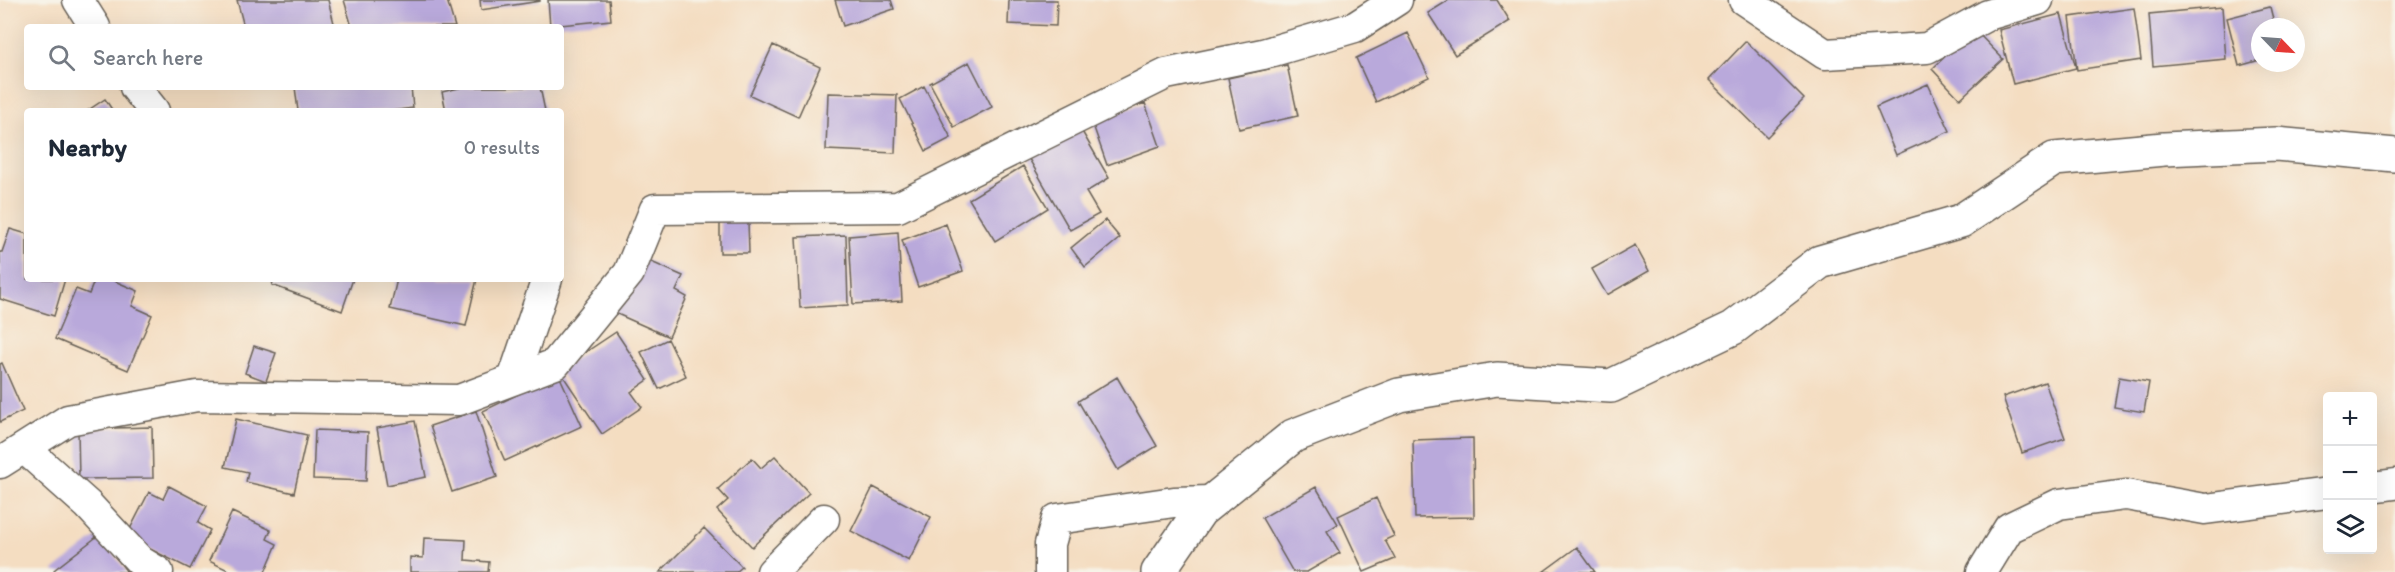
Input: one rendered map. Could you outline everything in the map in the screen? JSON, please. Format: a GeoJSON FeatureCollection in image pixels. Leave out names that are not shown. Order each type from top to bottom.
{"type":"FeatureCollection","features":[{"type":"Feature","properties":{"kind":"street"},"geometry":{"type":"LineString","coordinates":[[78,0],[93,24]]}},
{"type":"Feature","properties":{"kind":"street"},"geometry":{"type":"LineString","coordinates":[[158,572],[140,561],[88,505],[12,456],[68,420],[197,396],[459,400],[555,364],[629,273],[655,209],[898,207],[1166,74],[1263,54],[1355,27],[1397,0]]}},
{"type":"Feature","properties":{"kind":"street"},"geometry":{"type":"LineString","coordinates":[[1744,0],[1825,54],[1927,48],[1988,15],[2038,0]]}},
{"type":"Feature","properties":{"kind":"street"},"geometry":{"type":"LineString","coordinates":[[137,90],[152,108]]}},
{"type":"Feature","properties":{"kind":"street"},"geometry":{"type":"LineString","coordinates":[[1158,572],[1200,511],[1293,436],[1399,394],[1497,379],[1611,386],[1733,328],[1820,262],[1961,221],[2054,159],[2164,149],[2276,144],[2395,154]]}},
{"type":"Feature","properties":{"kind":"street"},"geometry":{"type":"LineString","coordinates":[[513,379],[546,282]]}},
{"type":"Feature","properties":{"kind":"street"},"geometry":{"type":"LineString","coordinates":[[2377,486],[2395,484]]}},
{"type":"Feature","properties":{"kind":"street"},"geometry":{"type":"LineString","coordinates":[[1982,572],[2009,528],[2059,504],[2126,495],[2205,509],[2323,494]]}},
{"type":"Feature","properties":{"kind":"street"},"geometry":{"type":"LineString","coordinates":[[1050,572],[1050,544],[1057,519],[1174,502],[1211,501]]}},
{"type":"Feature","properties":{"kind":"street"},"geometry":{"type":"LineString","coordinates":[[772,572],[824,519]]}},
{"type":"Feature","properties":{"kind":"building"},"geometry":{"type":"Polygon","coordinates":[[[237,0],[328,0],[334,24],[243,24],[237,0]]]}},
{"type":"Feature","properties":{"kind":"building"},"geometry":{"type":"Polygon","coordinates":[[[344,0],[447,0],[454,24],[351,24],[344,0]]]}},
{"type":"Feature","properties":{"kind":"building"},"geometry":{"type":"Polygon","coordinates":[[[480,0],[540,0],[540,1],[481,10],[480,0]]]}},
{"type":"Feature","properties":{"kind":"building"},"geometry":{"type":"Polygon","coordinates":[[[548,0],[609,0],[611,20],[550,24],[548,0]]]}},
{"type":"Feature","properties":{"kind":"building"},"geometry":{"type":"Polygon","coordinates":[[[835,0],[891,0],[894,9],[843,26],[835,0]]]}},
{"type":"Feature","properties":{"kind":"building"},"geometry":{"type":"Polygon","coordinates":[[[1009,0],[1057,0],[1056,26],[1008,24],[1009,0]]]}},
{"type":"Feature","properties":{"kind":"building"},"geometry":{"type":"Polygon","coordinates":[[[1449,0],[1497,0],[1510,21],[1455,55],[1428,13],[1449,0]]]}},
{"type":"Feature","properties":{"kind":"building"},"geometry":{"type":"Polygon","coordinates":[[[2222,7],[2226,59],[2153,66],[2149,14],[2222,7]]]}},
{"type":"Feature","properties":{"kind":"building"},"geometry":{"type":"Polygon","coordinates":[[[2270,7],[2273,18],[2251,18],[2251,63],[2239,66],[2227,18],[2270,7]]]}},
{"type":"Feature","properties":{"kind":"building"},"geometry":{"type":"Polygon","coordinates":[[[2134,8],[2141,60],[2077,70],[2070,17],[2134,8]]]}},
{"type":"Feature","properties":{"kind":"building"},"geometry":{"type":"Polygon","coordinates":[[[2061,14],[2076,68],[2013,84],[1999,30],[2061,14]]]}},
{"type":"Feature","properties":{"kind":"building"},"geometry":{"type":"Polygon","coordinates":[[[1974,29],[2003,59],[1960,99],[1932,69],[1974,29]]]}},
{"type":"Feature","properties":{"kind":"building"},"geometry":{"type":"Polygon","coordinates":[[[1408,33],[1429,77],[1376,102],[1356,58],[1408,33]]]}},
{"type":"Feature","properties":{"kind":"building"},"geometry":{"type":"Polygon","coordinates":[[[1746,41],[1804,99],[1767,137],[1709,80],[1746,41]]]}},
{"type":"Feature","properties":{"kind":"building"},"geometry":{"type":"Polygon","coordinates":[[[773,45],[820,67],[798,117],[750,95],[773,45]]]}},
{"type":"Feature","properties":{"kind":"building"},"geometry":{"type":"Polygon","coordinates":[[[969,62],[992,107],[954,127],[930,83],[969,62]]]}},
{"type":"Feature","properties":{"kind":"building"},"geometry":{"type":"Polygon","coordinates":[[[1287,65],[1298,116],[1239,129],[1228,78],[1287,65]]]}},
{"type":"Feature","properties":{"kind":"building"},"geometry":{"type":"Polygon","coordinates":[[[1928,84],[1950,131],[1896,155],[1876,107],[1928,84]]]}},
{"type":"Feature","properties":{"kind":"building"},"geometry":{"type":"Polygon","coordinates":[[[924,86],[951,138],[926,151],[900,99],[924,86]]]}},
{"type":"Feature","properties":{"kind":"building"},"geometry":{"type":"Polygon","coordinates":[[[295,90],[411,90],[413,108],[298,108],[295,90]]]}},
{"type":"Feature","properties":{"kind":"building"},"geometry":{"type":"Polygon","coordinates":[[[450,90],[541,90],[544,108],[445,108],[442,92],[450,90]]]}},
{"type":"Feature","properties":{"kind":"building"},"geometry":{"type":"Polygon","coordinates":[[[828,93],[897,95],[895,153],[826,150],[828,93]]]}},
{"type":"Feature","properties":{"kind":"building"},"geometry":{"type":"Polygon","coordinates":[[[105,99],[111,108],[92,108],[105,99]]]}},
{"type":"Feature","properties":{"kind":"building"},"geometry":{"type":"Polygon","coordinates":[[[1145,103],[1160,146],[1107,165],[1092,122],[1145,103]]]}},
{"type":"Feature","properties":{"kind":"building"},"geometry":{"type":"Polygon","coordinates":[[[1080,128],[1109,178],[1086,192],[1099,214],[1070,230],[1029,159],[1080,128]]]}},
{"type":"Feature","properties":{"kind":"building"},"geometry":{"type":"Polygon","coordinates":[[[1023,166],[1048,208],[995,241],[969,199],[1023,166]]]}},
{"type":"Feature","properties":{"kind":"building"},"geometry":{"type":"Polygon","coordinates":[[[1105,220],[1120,238],[1085,267],[1071,248],[1105,220]]]}},
{"type":"Feature","properties":{"kind":"building"},"geometry":{"type":"Polygon","coordinates":[[[720,221],[748,221],[749,253],[720,253],[720,221]]]}},
{"type":"Feature","properties":{"kind":"building"},"geometry":{"type":"Polygon","coordinates":[[[946,224],[963,271],[918,287],[902,240],[946,224]]]}},
{"type":"Feature","properties":{"kind":"building"},"geometry":{"type":"Polygon","coordinates":[[[10,229],[24,233],[24,282],[64,282],[54,316],[0,299],[0,252],[2,252],[10,229]]]}},
{"type":"Feature","properties":{"kind":"building"},"geometry":{"type":"Polygon","coordinates":[[[898,232],[902,301],[853,304],[849,236],[898,232]]]}},
{"type":"Feature","properties":{"kind":"building"},"geometry":{"type":"Polygon","coordinates":[[[846,235],[848,305],[800,308],[796,237],[846,235]]]}},
{"type":"Feature","properties":{"kind":"building"},"geometry":{"type":"Polygon","coordinates":[[[1635,245],[1649,271],[1607,295],[1592,269],[1635,245]]]}},
{"type":"Feature","properties":{"kind":"building"},"geometry":{"type":"Polygon","coordinates":[[[640,257],[683,276],[676,291],[687,297],[669,337],[615,313],[640,257]]]}},
{"type":"Feature","properties":{"kind":"building"},"geometry":{"type":"Polygon","coordinates":[[[94,282],[117,282],[138,291],[132,306],[152,315],[128,370],[55,339],[76,289],[89,294],[94,282]]]}},
{"type":"Feature","properties":{"kind":"building"},"geometry":{"type":"Polygon","coordinates":[[[273,282],[352,282],[342,311],[272,285],[273,282]]]}},
{"type":"Feature","properties":{"kind":"building"},"geometry":{"type":"Polygon","coordinates":[[[396,282],[476,282],[466,326],[390,309],[396,282]]]}},
{"type":"Feature","properties":{"kind":"building"},"geometry":{"type":"Polygon","coordinates":[[[616,332],[648,380],[631,392],[642,407],[602,434],[559,370],[616,332]]]}},
{"type":"Feature","properties":{"kind":"building"},"geometry":{"type":"Polygon","coordinates":[[[668,339],[686,376],[659,389],[641,352],[668,339]]]}},
{"type":"Feature","properties":{"kind":"building"},"geometry":{"type":"Polygon","coordinates":[[[254,346],[276,353],[266,381],[245,373],[254,346]]]}},
{"type":"Feature","properties":{"kind":"building"},"geometry":{"type":"Polygon","coordinates":[[[2,363],[23,411],[0,422],[0,364],[2,363]]]}},
{"type":"Feature","properties":{"kind":"building"},"geometry":{"type":"Polygon","coordinates":[[[559,375],[582,426],[505,461],[483,411],[559,375]]]}},
{"type":"Feature","properties":{"kind":"building"},"geometry":{"type":"Polygon","coordinates":[[[1117,377],[1157,446],[1118,470],[1078,401],[1117,377]]]}},
{"type":"Feature","properties":{"kind":"building"},"geometry":{"type":"Polygon","coordinates":[[[2119,377],[2149,382],[2144,412],[2114,407],[2119,377]]]}},
{"type":"Feature","properties":{"kind":"building"},"geometry":{"type":"Polygon","coordinates":[[[2045,382],[2065,438],[2022,453],[2003,397],[2045,382]]]}},
{"type":"Feature","properties":{"kind":"building"},"geometry":{"type":"Polygon","coordinates":[[[476,411],[497,477],[452,492],[430,426],[476,411]]]}},
{"type":"Feature","properties":{"kind":"building"},"geometry":{"type":"Polygon","coordinates":[[[236,419],[307,435],[294,493],[246,482],[248,472],[225,467],[236,419]]]}},
{"type":"Feature","properties":{"kind":"building"},"geometry":{"type":"Polygon","coordinates":[[[415,421],[426,477],[387,485],[377,428],[415,421]]]}},
{"type":"Feature","properties":{"kind":"building"},"geometry":{"type":"Polygon","coordinates":[[[152,427],[153,478],[79,479],[78,429],[152,427]]]}},
{"type":"Feature","properties":{"kind":"building"},"geometry":{"type":"Polygon","coordinates":[[[315,430],[368,432],[366,481],[313,479],[315,430]]]}},
{"type":"Feature","properties":{"kind":"building"},"geometry":{"type":"Polygon","coordinates":[[[1473,438],[1474,517],[1415,518],[1413,440],[1473,438]]]}},
{"type":"Feature","properties":{"kind":"building"},"geometry":{"type":"Polygon","coordinates":[[[775,456],[809,493],[752,547],[717,510],[728,500],[718,489],[752,458],[761,468],[775,456]]]}},
{"type":"Feature","properties":{"kind":"building"},"geometry":{"type":"Polygon","coordinates":[[[169,486],[207,506],[198,523],[210,530],[190,569],[126,537],[149,492],[163,499],[169,486]]]}},
{"type":"Feature","properties":{"kind":"building"},"geometry":{"type":"Polygon","coordinates":[[[873,487],[931,517],[909,561],[851,531],[873,487]]]}},
{"type":"Feature","properties":{"kind":"building"},"geometry":{"type":"Polygon","coordinates":[[[1316,487],[1338,524],[1327,531],[1340,553],[1307,572],[1293,572],[1262,518],[1316,487]]]}},
{"type":"Feature","properties":{"kind":"building"},"geometry":{"type":"Polygon","coordinates":[[[1376,498],[1394,536],[1385,540],[1395,559],[1364,572],[1338,516],[1376,498]]]}},
{"type":"Feature","properties":{"kind":"building"},"geometry":{"type":"Polygon","coordinates":[[[232,512],[271,530],[267,539],[277,544],[265,572],[232,572],[209,561],[232,512]]]}},
{"type":"Feature","properties":{"kind":"building"},"geometry":{"type":"Polygon","coordinates":[[[704,528],[742,567],[736,572],[660,572],[704,528]]]}},
{"type":"Feature","properties":{"kind":"building"},"geometry":{"type":"Polygon","coordinates":[[[99,535],[127,572],[55,572],[54,570],[99,535]]]}},
{"type":"Feature","properties":{"kind":"building"},"geometry":{"type":"Polygon","coordinates":[[[424,538],[466,540],[465,560],[489,562],[488,572],[410,572],[410,557],[423,558],[424,538]]]}},
{"type":"Feature","properties":{"kind":"building"},"geometry":{"type":"Polygon","coordinates":[[[1577,547],[1595,572],[1543,572],[1577,547]]]}}]}
